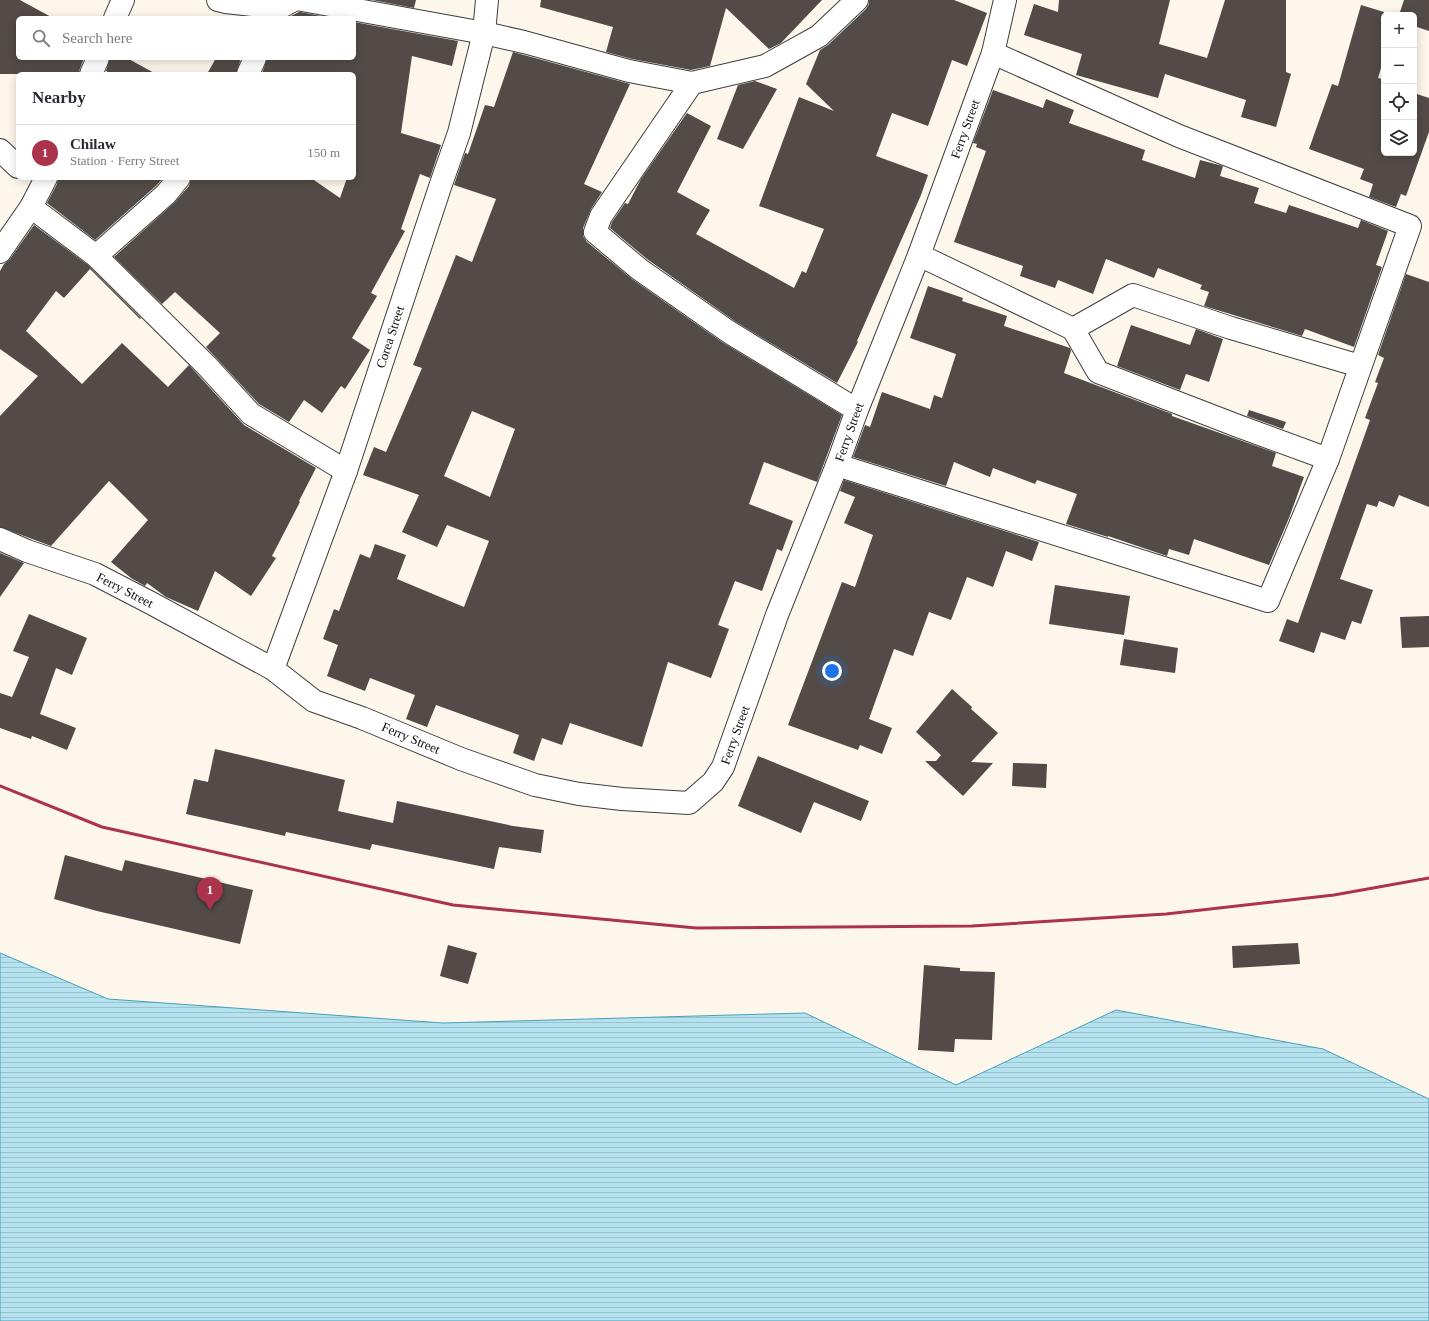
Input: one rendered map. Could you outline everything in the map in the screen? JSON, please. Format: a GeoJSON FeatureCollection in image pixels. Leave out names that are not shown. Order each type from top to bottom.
{"type":"FeatureCollection","features":[{"type":"Feature","properties":{"kind":"street"},"geometry":{"type":"LineString","coordinates":[[218,0],[282,9]]}},
{"type":"Feature","properties":{"kind":"street"},"geometry":{"type":"LineString","coordinates":[[302,0],[484,33],[629,71],[692,83],[765,66],[819,36],[857,0]]}},
{"type":"Feature","properties":{"kind":"street","name":"Corea Street"},"geometry":{"type":"LineString","coordinates":[[273,669],[346,471],[459,133],[484,33],[486,0]]}},
{"type":"Feature","properties":{"kind":"street","name":"Ferry Street"},"geometry":{"type":"LineString","coordinates":[[0,539],[27,551],[95,574],[273,669],[314,701],[362,718],[461,759],[535,785],[580,794],[622,799],[689,803],[713,782],[723,768],[777,615],[919,255],[993,53],[1005,0]]}},
{"type":"Feature","properties":{"kind":"street"},"geometry":{"type":"LineString","coordinates":[[837,465],[1268,602],[1328,459],[1410,226],[1179,136],[993,53]]}},
{"type":"Feature","properties":{"kind":"street"},"geometry":{"type":"LineString","coordinates":[[92,72],[97,60]]}},
{"type":"Feature","properties":{"kind":"street"},"geometry":{"type":"LineString","coordinates":[[249,72],[254,60]]}},
{"type":"Feature","properties":{"kind":"street"},"geometry":{"type":"LineString","coordinates":[[692,83],[600,216],[595,232],[639,269],[729,332],[857,410]]}},
{"type":"Feature","properties":{"kind":"street"},"geometry":{"type":"LineString","coordinates":[[0,150],[16,165]]}},
{"type":"Feature","properties":{"kind":"street"},"geometry":{"type":"LineString","coordinates":[[96,256],[166,194],[177,180]]}},
{"type":"Feature","properties":{"kind":"street"},"geometry":{"type":"LineString","coordinates":[[0,252],[31,207],[40,181]]}},
{"type":"Feature","properties":{"kind":"street"},"geometry":{"type":"LineString","coordinates":[[31,207],[96,256],[207,366],[251,414],[346,471]]}},
{"type":"Feature","properties":{"kind":"street"},"geometry":{"type":"LineString","coordinates":[[919,255],[1073,329],[1098,372],[1328,459]]}},
{"type":"Feature","properties":{"kind":"street"},"geometry":{"type":"LineString","coordinates":[[1073,329],[1134,295],[1231,328],[1360,366]]}},
{"type":"Feature","properties":{"kind":"water"},"geometry":{"type":"Polygon","coordinates":[[[0,953],[108,999],[443,1023],[805,1013],[956,1085],[1116,1010],[1323,1049],[1429,1099],[1429,1321],[0,1321],[0,953]]]}},
{"type":"Feature","properties":{"kind":"building"},"geometry":{"type":"Polygon","coordinates":[[[0,0],[20,0],[49,16],[16,16],[16,60],[83,60],[79,72],[16,72],[16,74],[0,74],[0,0]]]}},
{"type":"Feature","properties":{"kind":"building"},"geometry":{"type":"Polygon","coordinates":[[[372,0],[416,0],[414,8],[372,0]]]}},
{"type":"Feature","properties":{"kind":"building"},"geometry":{"type":"Polygon","coordinates":[[[541,0],[822,0],[781,43],[769,49],[726,8],[710,66],[691,70],[632,59],[606,52],[613,27],[540,7],[541,0]]]}},
{"type":"Feature","properties":{"kind":"building"},"geometry":{"type":"Polygon","coordinates":[[[869,0],[954,0],[987,13],[967,66],[952,60],[928,126],[892,113],[876,156],[928,175],[921,195],[857,341],[858,342],[837,383],[736,322],[647,259],[610,228],[612,222],[625,203],[628,204],[641,179],[687,113],[711,126],[677,192],[710,210],[696,234],[794,288],[802,271],[806,273],[824,229],[759,206],[799,97],[834,111],[806,84],[820,50],[828,45],[866,9],[869,4],[869,0]]]}},
{"type":"Feature","properties":{"kind":"building"},"geometry":{"type":"Polygon","coordinates":[[[1059,0],[1170,0],[1159,44],[1207,58],[1225,0],[1286,0],[1286,72],[1291,74],[1276,127],[1241,117],[1246,100],[1165,74],[1158,98],[1076,75],[1082,54],[1024,35],[1034,4],[1058,12],[1059,0]]]}},
{"type":"Feature","properties":{"kind":"building"},"geometry":{"type":"Polygon","coordinates":[[[1404,0],[1429,0],[1429,31],[1417,27],[1417,12],[1400,12],[1404,0]]]}},
{"type":"Feature","properties":{"kind":"building"},"geometry":{"type":"Polygon","coordinates":[[[1361,5],[1384,12],[1381,12],[1381,68],[1378,78],[1381,79],[1381,156],[1417,156],[1417,94],[1429,98],[1429,132],[1406,196],[1401,194],[1396,207],[1369,197],[1373,184],[1360,179],[1364,169],[1309,149],[1332,84],[1338,86],[1361,5]]]}},
{"type":"Feature","properties":{"kind":"building"},"geometry":{"type":"Polygon","coordinates":[[[300,12],[321,16],[291,16],[300,12]]]}},
{"type":"Feature","properties":{"kind":"building"},"geometry":{"type":"Polygon","coordinates":[[[356,22],[458,41],[452,66],[412,56],[401,133],[441,145],[430,178],[420,174],[401,229],[405,231],[371,293],[377,296],[352,338],[370,350],[345,389],[341,386],[322,413],[304,400],[289,422],[259,404],[206,347],[220,333],[175,292],[162,304],[114,257],[174,203],[189,186],[190,180],[314,180],[340,198],[346,180],[356,180],[356,72],[263,72],[266,60],[356,60],[356,22]]]}},
{"type":"Feature","properties":{"kind":"building"},"geometry":{"type":"Polygon","coordinates":[[[513,52],[630,84],[584,184],[602,192],[591,209],[583,228],[583,236],[587,242],[632,279],[722,342],[842,415],[817,482],[764,462],[749,504],[793,521],[782,551],[777,549],[762,591],[735,581],[718,625],[729,629],[711,678],[668,662],[642,747],[570,723],[562,745],[542,738],[534,761],[513,753],[519,735],[436,705],[427,727],[406,719],[415,695],[370,678],[365,691],[327,676],[338,645],[323,639],[334,609],[339,611],[360,554],[370,558],[375,544],[406,555],[397,579],[464,607],[489,541],[447,525],[437,547],[402,532],[419,495],[363,475],[374,447],[386,452],[422,368],[413,365],[456,255],[472,262],[496,199],[454,185],[465,153],[468,154],[485,105],[494,107],[513,52]],[[472,411],[444,476],[490,497],[515,429],[472,411]]]}},
{"type":"Feature","properties":{"kind":"building"},"geometry":{"type":"Polygon","coordinates":[[[109,60],[131,60],[152,72],[108,72],[106,71],[109,60]]]}},
{"type":"Feature","properties":{"kind":"building"},"geometry":{"type":"Polygon","coordinates":[[[215,60],[240,60],[237,72],[208,72],[215,60]]]}},
{"type":"Feature","properties":{"kind":"building"},"geometry":{"type":"Polygon","coordinates":[[[755,81],[777,89],[743,149],[717,139],[738,85],[755,81]]]}},
{"type":"Feature","properties":{"kind":"building"},"geometry":{"type":"Polygon","coordinates":[[[993,90],[1043,108],[1046,99],[1074,110],[1069,123],[1145,150],[1142,160],[1195,178],[1200,160],[1223,166],[1220,176],[1259,188],[1254,203],[1286,213],[1289,205],[1358,228],[1361,220],[1388,231],[1376,265],[1382,267],[1354,347],[1305,329],[1302,336],[1204,306],[1209,292],[1200,289],[1202,285],[1158,268],[1154,278],[1106,259],[1093,294],[1058,280],[1055,288],[1020,276],[1023,266],[954,242],[986,151],[976,147],[977,144],[973,143],[993,90]]]}},
{"type":"Feature","properties":{"kind":"building"},"geometry":{"type":"Polygon","coordinates":[[[58,180],[161,180],[95,240],[47,203],[58,180]]]}},
{"type":"Feature","properties":{"kind":"building"},"geometry":{"type":"Polygon","coordinates":[[[34,225],[88,265],[141,318],[140,319],[90,269],[64,298],[56,291],[26,331],[82,384],[122,343],[168,387],[189,365],[244,425],[316,468],[272,556],[276,558],[251,596],[215,571],[198,611],[166,597],[147,583],[145,586],[131,578],[111,562],[148,520],[109,481],[51,546],[0,527],[0,416],[38,376],[0,349],[0,271],[34,225]]]}},
{"type":"Feature","properties":{"kind":"building"},"geometry":{"type":"Polygon","coordinates":[[[1406,274],[1429,282],[1429,507],[1399,495],[1394,507],[1379,501],[1377,507],[1367,504],[1340,579],[1373,590],[1361,624],[1352,621],[1345,640],[1321,632],[1314,653],[1279,641],[1287,619],[1298,623],[1370,420],[1365,418],[1378,383],[1375,382],[1384,358],[1378,355],[1406,274]]]}},
{"type":"Feature","properties":{"kind":"building"},"geometry":{"type":"Polygon","coordinates":[[[928,286],[963,298],[962,301],[1007,316],[1004,326],[1070,348],[1071,351],[1064,373],[1172,414],[1172,416],[1276,453],[1272,466],[1304,477],[1289,518],[1269,565],[1194,539],[1189,555],[1169,549],[1167,556],[1108,536],[1066,524],[1077,494],[1037,480],[1035,484],[993,468],[990,477],[954,462],[946,486],[853,457],[865,425],[870,427],[882,392],[930,409],[934,395],[942,398],[956,354],[910,338],[928,286]]]}},
{"type":"Feature","properties":{"kind":"building"},"geometry":{"type":"Polygon","coordinates":[[[1131,325],[1190,345],[1196,329],[1223,339],[1209,382],[1186,374],[1180,390],[1117,366],[1131,325]]]}},
{"type":"Feature","properties":{"kind":"building"},"geometry":{"type":"Polygon","coordinates":[[[1249,410],[1286,422],[1283,429],[1247,416],[1249,410]]]}},
{"type":"Feature","properties":{"kind":"building"},"geometry":{"type":"Polygon","coordinates":[[[844,480],[1039,542],[1032,561],[1006,551],[993,587],[967,577],[951,620],[929,612],[913,656],[894,649],[869,719],[892,728],[882,754],[860,745],[858,750],[788,725],[842,582],[855,587],[873,535],[844,523],[855,497],[840,491],[844,480]]]}},
{"type":"Feature","properties":{"kind":"building"},"geometry":{"type":"Polygon","coordinates":[[[0,553],[24,563],[0,597],[0,553]]]}},
{"type":"Feature","properties":{"kind":"building"},"geometry":{"type":"Polygon","coordinates":[[[1055,585],[1130,596],[1124,635],[1049,624],[1055,585]]]}},
{"type":"Feature","properties":{"kind":"building"},"geometry":{"type":"Polygon","coordinates":[[[29,614],[87,638],[72,675],[56,668],[40,714],[76,728],[67,750],[32,736],[31,739],[0,728],[0,693],[12,697],[29,657],[13,651],[29,614]]]}},
{"type":"Feature","properties":{"kind":"building"},"geometry":{"type":"Polygon","coordinates":[[[1429,616],[1429,647],[1402,648],[1400,617],[1429,616]]]}},
{"type":"Feature","properties":{"kind":"building"},"geometry":{"type":"Polygon","coordinates":[[[1124,639],[1178,648],[1175,673],[1120,665],[1124,639]]]}},
{"type":"Feature","properties":{"kind":"building"},"geometry":{"type":"Polygon","coordinates":[[[952,689],[972,707],[971,709],[998,733],[971,762],[993,763],[963,796],[925,761],[936,761],[941,755],[916,732],[952,689]]]}},
{"type":"Feature","properties":{"kind":"building"},"geometry":{"type":"Polygon","coordinates":[[[215,749],[345,780],[338,811],[393,823],[397,801],[513,826],[544,830],[541,853],[499,847],[494,869],[372,844],[370,850],[286,832],[285,836],[186,814],[194,779],[208,782],[215,749]]]}},
{"type":"Feature","properties":{"kind":"building"},"geometry":{"type":"Polygon","coordinates":[[[758,756],[869,801],[861,821],[814,802],[801,833],[738,806],[758,756]]]}},
{"type":"Feature","properties":{"kind":"building"},"geometry":{"type":"Polygon","coordinates":[[[1013,763],[1047,764],[1046,788],[1012,786],[1013,763]]]}},
{"type":"Feature","properties":{"kind":"building"},"geometry":{"type":"Polygon","coordinates":[[[65,855],[122,871],[125,860],[253,890],[240,944],[97,911],[54,899],[65,855]]]}},
{"type":"Feature","properties":{"kind":"building"},"geometry":{"type":"Polygon","coordinates":[[[1298,943],[1300,964],[1233,968],[1232,946],[1298,943]]]}},
{"type":"Feature","properties":{"kind":"building"},"geometry":{"type":"Polygon","coordinates":[[[448,945],[477,953],[468,984],[440,976],[448,945]]]}},
{"type":"Feature","properties":{"kind":"building"},"geometry":{"type":"Polygon","coordinates":[[[924,965],[960,968],[960,971],[995,972],[992,1040],[955,1039],[954,1052],[918,1050],[924,965]]]}},
{"type":"Feature","properties":{"kind":"railway"},"geometry":{"type":"LineString","coordinates":[[0,786],[102,827],[453,905],[696,928],[972,926],[1166,914],[1334,895],[1429,878]]}},
{"type":"Feature","properties":{"kind":"place","name":"Chilaw"},"geometry":{"type":"Point","coordinates":[210,910]}}]}
